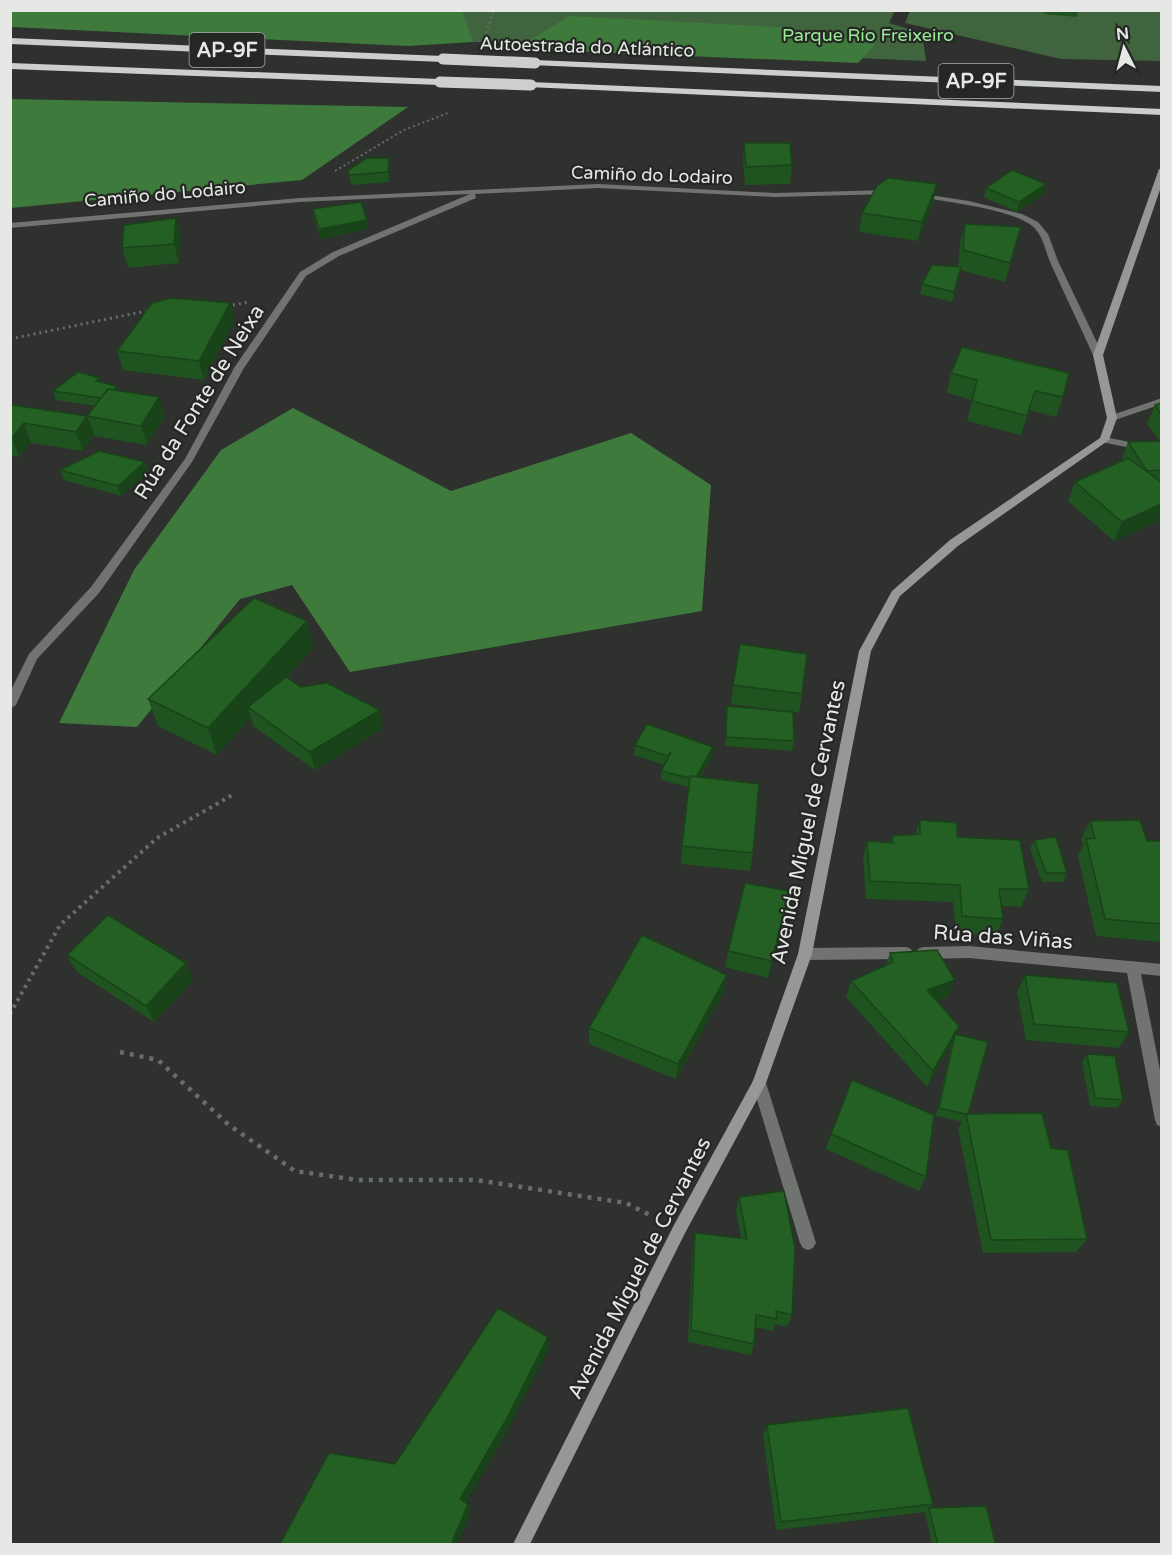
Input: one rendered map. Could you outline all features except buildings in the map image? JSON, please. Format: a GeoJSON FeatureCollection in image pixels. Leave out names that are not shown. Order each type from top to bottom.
{"type":"FeatureCollection","features":[{"type":"Feature","properties":{"kind":"highway","name":"Autoestrada do Atlántico"},"geometry":{"type":"LineString","coordinates":[[10,41],[1161,89]]}},
{"type":"Feature","properties":{"kind":"highway","name":"Autoestrada do Atlántico"},"geometry":{"type":"LineString","coordinates":[[10,66],[531,85],[1161,112]]}},
{"type":"Feature","properties":{"kind":"street"},"geometry":{"type":"LineString","coordinates":[[1098,355],[1157,200],[1161,171]]}},
{"type":"Feature","properties":{"kind":"street","name":"Camiño do Lodairo"},"geometry":{"type":"LineString","coordinates":[[10,226],[300,200],[598,186],[752,195],[898,193]]}},
{"type":"Feature","properties":{"kind":"street","name":"Rúa da Fonte de Neixa"},"geometry":{"type":"LineString","coordinates":[[10,705],[33,657],[95,590],[189,460],[239,368],[303,274],[336,254],[480,193]]}},
{"type":"Feature","properties":{"kind":"street"},"geometry":{"type":"LineString","coordinates":[[908,194],[969,203],[1019,216],[1035,224],[1044,234],[1054,261],[1098,355],[1112,418],[1104,440],[1161,451]]}},
{"type":"Feature","properties":{"kind":"street"},"geometry":{"type":"LineString","coordinates":[[1112,418],[1161,401]]}},
{"type":"Feature","properties":{"kind":"street","name":"Avenida Miguel de Cervantes"},"geometry":{"type":"LineString","coordinates":[[521,1545],[679,1230],[759,1083],[805,954],[865,651],[896,594],[954,543],[1104,440]]}},
{"type":"Feature","properties":{"kind":"street","name":"Rúa das Viñas"},"geometry":{"type":"LineString","coordinates":[[805,954],[969,952],[1161,970]]}},
{"type":"Feature","properties":{"kind":"street"},"geometry":{"type":"LineString","coordinates":[[1133,967],[1161,1120]]}},
{"type":"Feature","properties":{"kind":"street"},"geometry":{"type":"LineString","coordinates":[[759,1083],[808,1243]]}},
{"type":"Feature","properties":{"kind":"path"},"geometry":{"type":"LineString","coordinates":[[485,36],[494,10]]}},
{"type":"Feature","properties":{"kind":"path"},"geometry":{"type":"LineString","coordinates":[[300,200],[317,181],[395,136],[449,113]]}},
{"type":"Feature","properties":{"kind":"path"},"geometry":{"type":"LineString","coordinates":[[220,306],[288,295]]}},
{"type":"Feature","properties":{"kind":"path"},"geometry":{"type":"LineString","coordinates":[[10,339],[157,309]]}},
{"type":"Feature","properties":{"kind":"path"},"geometry":{"type":"LineString","coordinates":[[10,1014],[60,925],[157,837],[234,794]]}},
{"type":"Feature","properties":{"kind":"path"},"geometry":{"type":"LineString","coordinates":[[120,1052],[158,1060],[229,1125],[295,1171],[358,1180],[476,1180],[615,1201],[626,1203],[679,1230]]}},
{"type":"Feature","properties":{"kind":"green space","name":"Parque Río Freixeiro"},"geometry":{"type":"Polygon","coordinates":[[[11,10],[895,10],[889,23],[922,33],[926,61],[451,41],[11,10]]]}},
{"type":"Feature","properties":{"kind":"green space"},"geometry":{"type":"Polygon","coordinates":[[[11,10],[462,11],[473,42],[408,46],[11,27],[11,10]]]}},
{"type":"Feature","properties":{"kind":"green space"},"geometry":{"type":"Polygon","coordinates":[[[910,11],[1161,11],[1161,61],[1061,59],[905,23],[910,11]]]}},
{"type":"Feature","properties":{"kind":"green space"},"geometry":{"type":"Polygon","coordinates":[[[569,16],[778,27],[876,44],[858,63],[517,49],[569,16]]]}},
{"type":"Feature","properties":{"kind":"green space"},"geometry":{"type":"Polygon","coordinates":[[[11,99],[408,107],[302,180],[11,208],[11,99]]]}},
{"type":"Feature","properties":{"kind":"green space"},"geometry":{"type":"Polygon","coordinates":[[[293,408],[451,491],[631,433],[711,485],[702,611],[350,672],[292,585],[240,599],[137,727],[59,723],[134,570],[221,450],[293,408]]]}}]}
